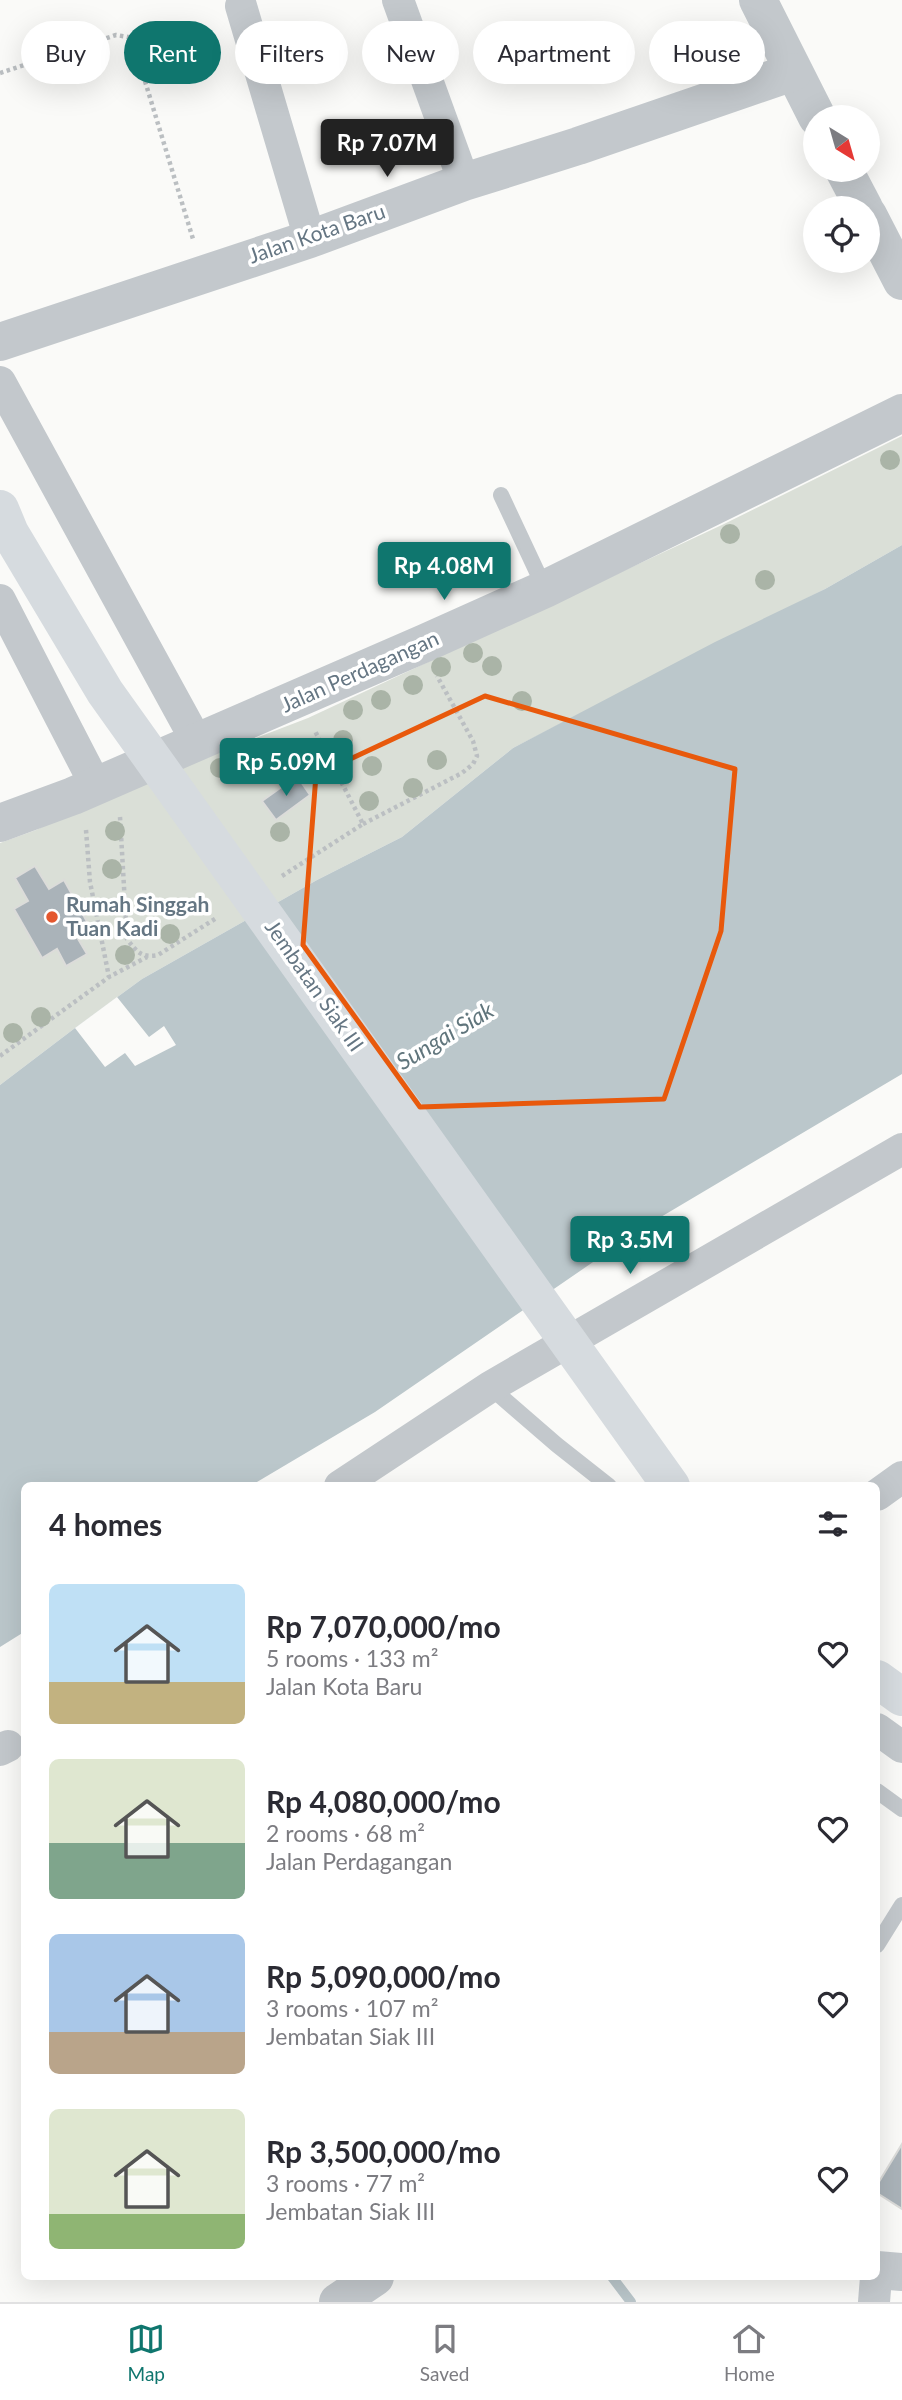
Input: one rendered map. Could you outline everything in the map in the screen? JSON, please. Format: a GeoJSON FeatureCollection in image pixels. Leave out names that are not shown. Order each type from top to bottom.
{"type":"FeatureCollection","features":[{"type":"Feature","properties":{"kind":"main road","name":"Jembatan Siak III"},"geometry":{"type":"LineString","coordinates":[[0,509],[10,533],[105,692],[668,1482]]}},
{"type":"Feature","properties":{"kind":"main road"},"geometry":{"type":"LineString","coordinates":[[880,1681],[902,1697]]}},
{"type":"Feature","properties":{"kind":"street"},"geometry":{"type":"LineString","coordinates":[[398,0],[464,182]]}},
{"type":"Feature","properties":{"kind":"street"},"geometry":{"type":"LineString","coordinates":[[758,0],[811,105]]}},
{"type":"Feature","properties":{"kind":"street"},"geometry":{"type":"LineString","coordinates":[[241,6],[310,239]]}},
{"type":"Feature","properties":{"kind":"street","name":"Jalan Kota Baru"},"geometry":{"type":"LineString","coordinates":[[0,342],[310,239],[464,182],[793,72]]}},
{"type":"Feature","properties":{"kind":"street"},"geometry":{"type":"LineString","coordinates":[[880,238],[902,281]]}},
{"type":"Feature","properties":{"kind":"street"},"geometry":{"type":"LineString","coordinates":[[0,382],[197,742]]}},
{"type":"Feature","properties":{"kind":"street","name":"Jalan Perdagangan"},"geometry":{"type":"LineString","coordinates":[[0,823],[96,786],[545,589],[902,414]]}},
{"type":"Feature","properties":{"kind":"street"},"geometry":{"type":"LineString","coordinates":[[0,600],[96,786]]}},
{"type":"Feature","properties":{"kind":"street"},"geometry":{"type":"LineString","coordinates":[[346,1482],[490,1387],[902,1149]]}},
{"type":"Feature","properties":{"kind":"street"},"geometry":{"type":"LineString","coordinates":[[880,1492],[902,1477]]}},
{"type":"Feature","properties":{"kind":"street"},"geometry":{"type":"LineString","coordinates":[[880,1731],[902,1747]]}},
{"type":"Feature","properties":{"kind":"street"},"geometry":{"type":"LineString","coordinates":[[880,2270],[902,2272]]}},
{"type":"Feature","properties":{"kind":"street"},"geometry":{"type":"LineString","coordinates":[[874,2302],[876,2280]]}},
{"type":"Feature","properties":{"kind":"lane"},"geometry":{"type":"LineString","coordinates":[[501,495],[545,589]]}},
{"type":"Feature","properties":{"kind":"lane"},"geometry":{"type":"LineString","coordinates":[[490,1387],[604,1482]]}},
{"type":"Feature","properties":{"kind":"lane"},"geometry":{"type":"LineString","coordinates":[[880,1793],[902,1809]]}},
{"type":"Feature","properties":{"kind":"lane"},"geometry":{"type":"LineString","coordinates":[[880,1940],[902,1905]]}},
{"type":"Feature","properties":{"kind":"path"},"geometry":{"type":"LineString","coordinates":[[0,73],[116,35],[128,37],[134,45],[203,273]]}},
{"type":"Feature","properties":{"kind":"path"},"geometry":{"type":"LineString","coordinates":[[281,877],[363,824],[473,764],[477,756],[473,741],[436,674]]}},
{"type":"Feature","properties":{"kind":"path"},"geometry":{"type":"LineString","coordinates":[[314,730],[363,824]]}},
{"type":"Feature","properties":{"kind":"path"},"geometry":{"type":"LineString","coordinates":[[96,786],[120,807],[127,939],[139,954],[148,957]]}},
{"type":"Feature","properties":{"kind":"path"},"geometry":{"type":"LineString","coordinates":[[85,826],[89,840],[90,881],[109,977]]}},
{"type":"Feature","properties":{"kind":"path"},"geometry":{"type":"LineString","coordinates":[[0,1056],[109,977],[148,957],[158,955],[222,914]]}},
{"type":"Feature","properties":{"kind":"highlighted area"},"geometry":{"type":"Polygon","coordinates":[[[485,696],[735,769],[721,931],[664,1099],[420,1107],[303,945],[316,775],[485,696]]]}},
{"type":"Feature","properties":{"kind":"shaded area"},"geometry":{"type":"Polygon","coordinates":[[[902,436],[902,545],[825,589],[513,748],[402,837],[317,880],[142,979],[0,1085],[0,843],[36,830],[111,794],[308,718],[724,524],[902,436]]]}},
{"type":"Feature","properties":{"kind":"water","name":"Sungai Siak"},"geometry":{"type":"Polygon","coordinates":[[[902,545],[902,1074],[644,1227],[375,1412],[257,1482],[21,1482],[21,1634],[0,1647],[0,1085],[142,979],[317,880],[402,837],[513,748],[715,642],[825,589],[902,545]]]}},
{"type":"Feature","properties":{"kind":"pier"},"geometry":{"type":"Polygon","coordinates":[[[117,997],[149,1037],[164,1026],[176,1045],[135,1066],[125,1053],[105,1067],[75,1028],[117,997]]]}},
{"type":"Feature","properties":{"kind":"building"},"geometry":{"type":"Polygon","coordinates":[[[297,776],[310,795],[276,820],[262,801],[297,776]]]}},
{"type":"Feature","properties":{"kind":"building"},"geometry":{"type":"Polygon","coordinates":[[[35,866],[49,889],[64,880],[91,929],[77,937],[87,954],[66,966],[57,949],[42,958],[14,909],[28,901],[15,878],[35,866]]]}},
{"type":"Feature","properties":{"kind":"building"},"geometry":{"type":"Polygon","coordinates":[[[902,2144],[902,2209],[880,2195],[880,2180],[902,2144]]]}},
{"type":"Feature","properties":{"kind":"waterway"},"geometry":{"type":"LineString","coordinates":[[614,2280],[631,2302]]}},
{"type":"Feature","properties":{"kind":"place","name":"Rumah Singgah Tuan Kadi"},"geometry":{"type":"Point","coordinates":[52,917]}}]}
